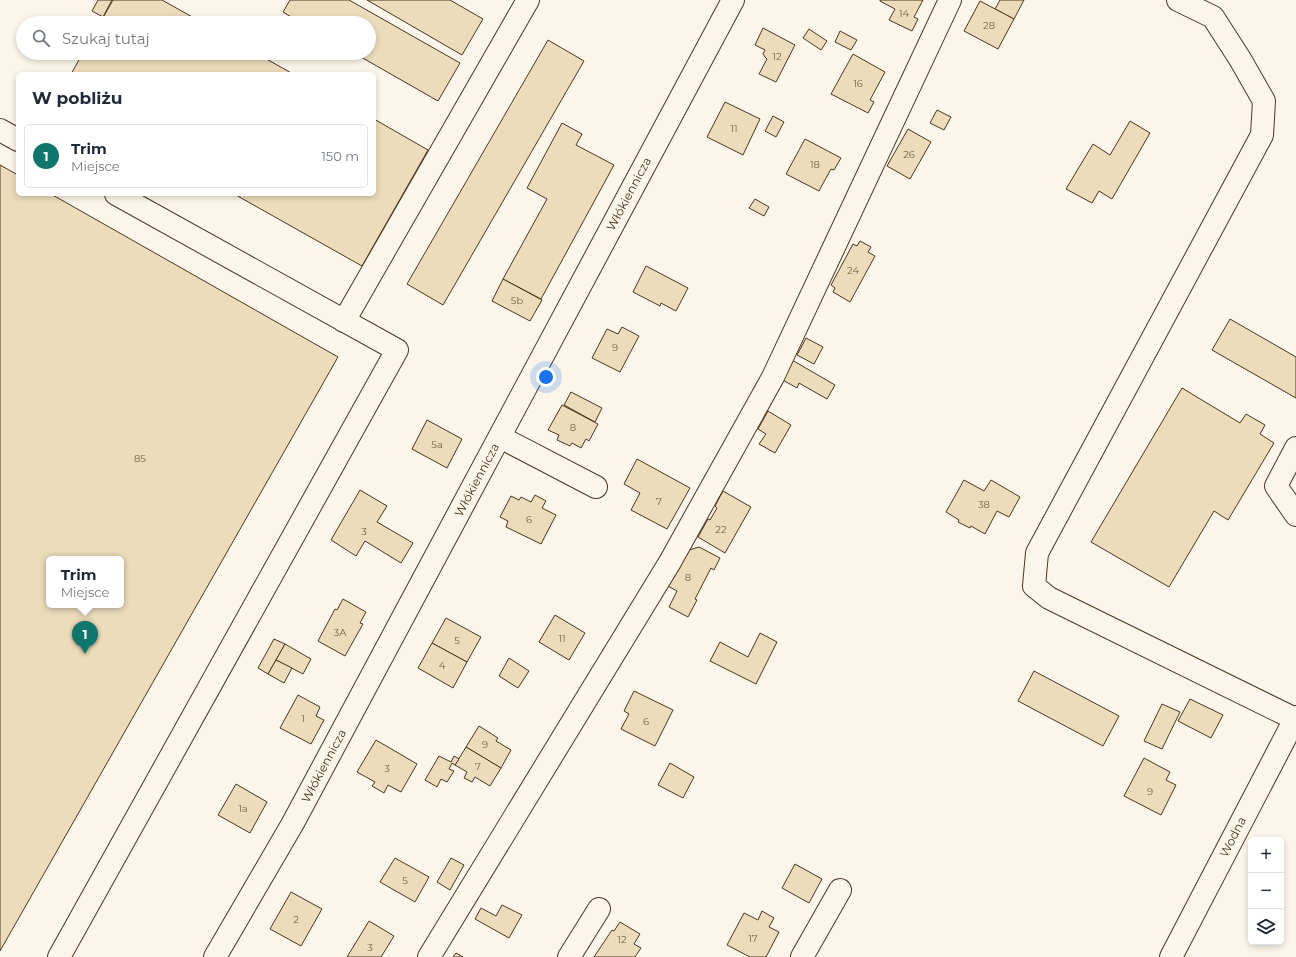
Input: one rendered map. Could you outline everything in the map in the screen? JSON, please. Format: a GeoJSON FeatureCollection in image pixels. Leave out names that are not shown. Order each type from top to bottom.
{"type":"FeatureCollection","features":[{"type":"Feature","properties":{"kind":"street"},"geometry":{"type":"LineString","coordinates":[[344,321],[528,0]]}},
{"type":"Feature","properties":{"kind":"street","name":"Włókiennicza"},"geometry":{"type":"LineString","coordinates":[[215,957],[294,824],[733,0]]}},
{"type":"Feature","properties":{"kind":"street"},"geometry":{"type":"LineString","coordinates":[[429,957],[670,562],[772,377],[950,0]]}},
{"type":"Feature","properties":{"kind":"street"},"geometry":{"type":"LineString","coordinates":[[1178,0],[1213,17],[1240,59],[1264,101],[1262,135],[1037,553],[1034,586],[1049,598],[1295,718]]}},
{"type":"Feature","properties":{"kind":"street"},"geometry":{"type":"LineString","coordinates":[[0,130],[16,139]]}},
{"type":"Feature","properties":{"kind":"street"},"geometry":{"type":"LineString","coordinates":[[59,957],[397,350],[120,196]]}},
{"type":"Feature","properties":{"kind":"street"},"geometry":{"type":"LineString","coordinates":[[500,437],[596,488]]}},
{"type":"Feature","properties":{"kind":"street"},"geometry":{"type":"LineString","coordinates":[[1296,448],[1276,486],[1296,515]]}},
{"type":"Feature","properties":{"kind":"street","name":"Wodna"},"geometry":{"type":"LineString","coordinates":[[1171,957],[1295,718]]}},
{"type":"Feature","properties":{"kind":"street"},"geometry":{"type":"LineString","coordinates":[[802,957],[840,890]]}},
{"type":"Feature","properties":{"kind":"street"},"geometry":{"type":"LineString","coordinates":[[569,957],[599,909]]}},
{"type":"Feature","properties":{"kind":"building"},"geometry":{"type":"Polygon","coordinates":[[[98,0],[112,0],[104,16],[92,11],[98,0]]]}},
{"type":"Feature","properties":{"kind":"building"},"geometry":{"type":"Polygon","coordinates":[[[113,0],[162,0],[191,16],[104,16],[113,0]]]}},
{"type":"Feature","properties":{"kind":"building"},"geometry":{"type":"Polygon","coordinates":[[[290,0],[349,0],[460,63],[438,101],[366,60],[376,60],[376,16],[290,16],[283,12],[290,0]]]}},
{"type":"Feature","properties":{"kind":"building"},"geometry":{"type":"Polygon","coordinates":[[[367,0],[450,0],[483,19],[462,55],[367,0]]]}},
{"type":"Feature","properties":{"kind":"building"},"geometry":{"type":"Polygon","coordinates":[[[880,0],[923,0],[914,17],[918,19],[912,31],[889,20],[895,9],[880,0]]]}},
{"type":"Feature","properties":{"kind":"building"},"geometry":{"type":"Polygon","coordinates":[[[1000,0],[1024,0],[1014,19],[995,9],[1000,0]]]}},
{"type":"Feature","properties":{"kind":"building"},"geometry":{"type":"Polygon","coordinates":[[[980,1],[1014,19],[998,49],[964,31],[980,1]]]}},
{"type":"Feature","properties":{"kind":"building"},"geometry":{"type":"Polygon","coordinates":[[[763,28],[795,45],[776,82],[759,74],[767,59],[763,54],[765,50],[755,45],[763,28]]]}},
{"type":"Feature","properties":{"kind":"building"},"geometry":{"type":"Polygon","coordinates":[[[809,29],[827,41],[821,50],[803,38],[809,29]]]}},
{"type":"Feature","properties":{"kind":"building"},"geometry":{"type":"Polygon","coordinates":[[[840,31],[857,40],[851,50],[835,42],[840,31]]]}},
{"type":"Feature","properties":{"kind":"building"},"geometry":{"type":"Polygon","coordinates":[[[548,40],[584,61],[443,305],[407,284],[548,40]]]}},
{"type":"Feature","properties":{"kind":"building"},"geometry":{"type":"Polygon","coordinates":[[[853,54],[885,72],[870,100],[874,102],[868,113],[831,94],[853,54]]]}},
{"type":"Feature","properties":{"kind":"building"},"geometry":{"type":"Polygon","coordinates":[[[79,60],[268,60],[289,72],[72,72],[79,60]]]}},
{"type":"Feature","properties":{"kind":"building"},"geometry":{"type":"Polygon","coordinates":[[[725,102],[760,119],[743,155],[707,137],[725,102]]]}},
{"type":"Feature","properties":{"kind":"building"},"geometry":{"type":"Polygon","coordinates":[[[937,110],[951,117],[944,130],[930,123],[937,110]]]}},
{"type":"Feature","properties":{"kind":"building"},"geometry":{"type":"Polygon","coordinates":[[[773,116],[784,122],[776,137],[765,131],[773,116]]]}},
{"type":"Feature","properties":{"kind":"building"},"geometry":{"type":"Polygon","coordinates":[[[376,120],[428,150],[362,266],[238,196],[376,196],[376,120]]]}},
{"type":"Feature","properties":{"kind":"building"},"geometry":{"type":"Polygon","coordinates":[[[1130,121],[1150,133],[1112,199],[1099,191],[1092,203],[1066,189],[1093,144],[1110,155],[1130,121]]]}},
{"type":"Feature","properties":{"kind":"building"},"geometry":{"type":"Polygon","coordinates":[[[562,123],[582,134],[576,145],[614,165],[541,299],[503,279],[547,199],[527,188],[562,123]]]}},
{"type":"Feature","properties":{"kind":"building"},"geometry":{"type":"Polygon","coordinates":[[[908,129],[931,142],[910,179],[887,166],[908,129]]]}},
{"type":"Feature","properties":{"kind":"building"},"geometry":{"type":"Polygon","coordinates":[[[805,139],[841,158],[834,170],[831,169],[819,191],[786,174],[805,139]]]}},
{"type":"Feature","properties":{"kind":"building"},"geometry":{"type":"Polygon","coordinates":[[[0,165],[16,174],[16,196],[55,196],[338,357],[0,951],[0,165]]]}},
{"type":"Feature","properties":{"kind":"building"},"geometry":{"type":"Polygon","coordinates":[[[755,199],[769,207],[764,216],[749,208],[755,199]]]}},
{"type":"Feature","properties":{"kind":"building"},"geometry":{"type":"Polygon","coordinates":[[[860,241],[871,247],[868,252],[875,256],[850,302],[833,292],[835,288],[831,285],[853,244],[857,246],[860,241]]]}},
{"type":"Feature","properties":{"kind":"building"},"geometry":{"type":"Polygon","coordinates":[[[646,266],[688,288],[676,311],[661,303],[660,306],[633,292],[646,266]]]}},
{"type":"Feature","properties":{"kind":"building"},"geometry":{"type":"Polygon","coordinates":[[[503,279],[542,300],[530,321],[492,301],[503,279]]]}},
{"type":"Feature","properties":{"kind":"building"},"geometry":{"type":"Polygon","coordinates":[[[1230,319],[1296,357],[1296,398],[1212,350],[1230,319]]]}},
{"type":"Feature","properties":{"kind":"building"},"geometry":{"type":"Polygon","coordinates":[[[622,327],[639,336],[620,372],[592,358],[607,329],[618,334],[622,327]]]}},
{"type":"Feature","properties":{"kind":"building"},"geometry":{"type":"Polygon","coordinates":[[[806,338],[823,347],[814,364],[797,355],[806,338]]]}},
{"type":"Feature","properties":{"kind":"building"},"geometry":{"type":"Polygon","coordinates":[[[792,360],[835,385],[827,399],[799,383],[797,388],[781,379],[792,360]]]}},
{"type":"Feature","properties":{"kind":"building"},"geometry":{"type":"Polygon","coordinates":[[[1182,388],[1240,423],[1246,414],[1265,425],[1260,434],[1274,443],[1228,520],[1214,511],[1169,587],[1091,542],[1182,388]]]}},
{"type":"Feature","properties":{"kind":"building"},"geometry":{"type":"Polygon","coordinates":[[[571,392],[602,408],[595,422],[564,405],[571,392]]]}},
{"type":"Feature","properties":{"kind":"building"},"geometry":{"type":"Polygon","coordinates":[[[562,405],[598,424],[589,441],[586,439],[581,448],[572,443],[570,446],[557,440],[559,435],[548,430],[562,405]]]}},
{"type":"Feature","properties":{"kind":"building"},"geometry":{"type":"Polygon","coordinates":[[[768,411],[791,425],[775,453],[759,444],[766,434],[758,429],[768,411]]]}},
{"type":"Feature","properties":{"kind":"building"},"geometry":{"type":"Polygon","coordinates":[[[427,420],[462,439],[447,468],[412,449],[427,420]]]}},
{"type":"Feature","properties":{"kind":"building"},"geometry":{"type":"Polygon","coordinates":[[[637,459],[690,488],[667,529],[631,510],[640,493],[624,484],[637,459]]]}},
{"type":"Feature","properties":{"kind":"building"},"geometry":{"type":"Polygon","coordinates":[[[964,480],[984,491],[991,480],[1020,497],[1009,517],[997,511],[985,534],[971,526],[970,528],[958,522],[959,520],[946,512],[964,480]]]}},
{"type":"Feature","properties":{"kind":"building"},"geometry":{"type":"Polygon","coordinates":[[[360,490],[387,506],[377,522],[413,543],[401,563],[365,541],[356,556],[331,540],[360,490]]]}},
{"type":"Feature","properties":{"kind":"building"},"geometry":{"type":"Polygon","coordinates":[[[723,491],[751,507],[725,553],[698,537],[708,519],[710,520],[717,508],[715,506],[723,491]]]}},
{"type":"Feature","properties":{"kind":"building"},"geometry":{"type":"Polygon","coordinates":[[[535,495],[546,501],[542,508],[556,515],[541,544],[506,527],[508,521],[500,517],[511,496],[519,500],[521,497],[531,502],[535,495]]]}},
{"type":"Feature","properties":{"kind":"building"},"geometry":{"type":"Polygon","coordinates":[[[699,547],[720,558],[714,570],[711,568],[695,599],[697,600],[688,617],[669,607],[677,591],[666,585],[689,550],[699,547]]]}},
{"type":"Feature","properties":{"kind":"building"},"geometry":{"type":"Polygon","coordinates":[[[343,599],[366,612],[360,623],[363,624],[345,656],[318,641],[335,609],[337,610],[343,599]]]}},
{"type":"Feature","properties":{"kind":"building"},"geometry":{"type":"Polygon","coordinates":[[[555,615],[585,633],[569,660],[539,642],[555,615]]]}},
{"type":"Feature","properties":{"kind":"building"},"geometry":{"type":"Polygon","coordinates":[[[446,618],[481,637],[467,662],[432,643],[446,618]]]}},
{"type":"Feature","properties":{"kind":"building"},"geometry":{"type":"Polygon","coordinates":[[[760,633],[777,642],[756,684],[710,661],[720,642],[748,657],[760,633]]]}},
{"type":"Feature","properties":{"kind":"building"},"geometry":{"type":"Polygon","coordinates":[[[274,639],[285,644],[268,674],[258,668],[274,639]]]}},
{"type":"Feature","properties":{"kind":"building"},"geometry":{"type":"Polygon","coordinates":[[[432,643],[467,662],[453,688],[418,668],[432,643]]]}},
{"type":"Feature","properties":{"kind":"building"},"geometry":{"type":"Polygon","coordinates":[[[285,644],[311,659],[303,674],[276,660],[285,644]]]}},
{"type":"Feature","properties":{"kind":"building"},"geometry":{"type":"Polygon","coordinates":[[[509,658],[529,671],[518,688],[499,676],[509,658]]]}},
{"type":"Feature","properties":{"kind":"building"},"geometry":{"type":"Polygon","coordinates":[[[276,660],[292,668],[284,683],[268,674],[276,660]]]}},
{"type":"Feature","properties":{"kind":"building"},"geometry":{"type":"Polygon","coordinates":[[[1034,671],[1119,716],[1103,746],[1018,701],[1034,671]]]}},
{"type":"Feature","properties":{"kind":"building"},"geometry":{"type":"Polygon","coordinates":[[[634,691],[673,710],[655,746],[621,729],[629,714],[624,711],[634,691]]]}},
{"type":"Feature","properties":{"kind":"building"},"geometry":{"type":"Polygon","coordinates":[[[298,695],[320,707],[316,716],[324,720],[311,744],[280,728],[298,695]]]}},
{"type":"Feature","properties":{"kind":"building"},"geometry":{"type":"Polygon","coordinates":[[[1190,699],[1223,715],[1211,738],[1178,721],[1190,699]]]}},
{"type":"Feature","properties":{"kind":"building"},"geometry":{"type":"Polygon","coordinates":[[[1162,704],[1180,712],[1162,749],[1144,741],[1162,704]]]}},
{"type":"Feature","properties":{"kind":"building"},"geometry":{"type":"Polygon","coordinates":[[[479,726],[498,738],[496,741],[511,750],[501,768],[466,747],[479,726]]]}},
{"type":"Feature","properties":{"kind":"building"},"geometry":{"type":"Polygon","coordinates":[[[376,740],[417,764],[401,792],[388,785],[384,793],[372,786],[375,782],[357,772],[376,740]]]}},
{"type":"Feature","properties":{"kind":"building"},"geometry":{"type":"Polygon","coordinates":[[[466,747],[501,768],[490,786],[475,777],[472,782],[464,778],[467,772],[455,765],[466,747]]]}},
{"type":"Feature","properties":{"kind":"building"},"geometry":{"type":"Polygon","coordinates":[[[439,756],[451,762],[454,756],[459,759],[455,765],[452,763],[449,769],[454,771],[447,782],[441,779],[437,787],[425,780],[439,756]]]}},
{"type":"Feature","properties":{"kind":"building"},"geometry":{"type":"Polygon","coordinates":[[[1144,758],[1170,772],[1166,780],[1176,785],[1161,815],[1124,796],[1144,758]]]}},
{"type":"Feature","properties":{"kind":"building"},"geometry":{"type":"Polygon","coordinates":[[[670,763],[694,777],[683,798],[658,785],[670,763]]]}},
{"type":"Feature","properties":{"kind":"building"},"geometry":{"type":"Polygon","coordinates":[[[236,784],[267,802],[250,833],[218,815],[236,784]]]}},
{"type":"Feature","properties":{"kind":"building"},"geometry":{"type":"Polygon","coordinates":[[[395,858],[429,877],[415,902],[380,882],[395,858]]]}},
{"type":"Feature","properties":{"kind":"building"},"geometry":{"type":"Polygon","coordinates":[[[451,858],[464,865],[450,890],[437,882],[451,858]]]}},
{"type":"Feature","properties":{"kind":"building"},"geometry":{"type":"Polygon","coordinates":[[[795,864],[822,879],[809,903],[782,888],[795,864]]]}},
{"type":"Feature","properties":{"kind":"building"},"geometry":{"type":"Polygon","coordinates":[[[291,892],[322,909],[301,946],[270,929],[291,892]]]}},
{"type":"Feature","properties":{"kind":"building"},"geometry":{"type":"Polygon","coordinates":[[[502,905],[522,915],[509,938],[475,919],[481,908],[496,916],[502,905]]]}},
{"type":"Feature","properties":{"kind":"building"},"geometry":{"type":"Polygon","coordinates":[[[762,911],[774,918],[769,927],[779,932],[766,957],[750,957],[727,945],[744,913],[758,920],[762,911]]]}},
{"type":"Feature","properties":{"kind":"building"},"geometry":{"type":"Polygon","coordinates":[[[369,921],[394,936],[381,957],[347,957],[369,921]]]}},
{"type":"Feature","properties":{"kind":"building"},"geometry":{"type":"Polygon","coordinates":[[[620,922],[640,934],[634,944],[641,948],[635,957],[594,957],[612,930],[614,931],[620,922]]]}},
{"type":"Feature","properties":{"kind":"building"},"geometry":{"type":"Polygon","coordinates":[[[456,953],[463,957],[453,957],[456,953]]]}},
{"type":"Feature","properties":{"kind":"place","name":"Trim"},"geometry":{"type":"Point","coordinates":[85,654]}}]}
